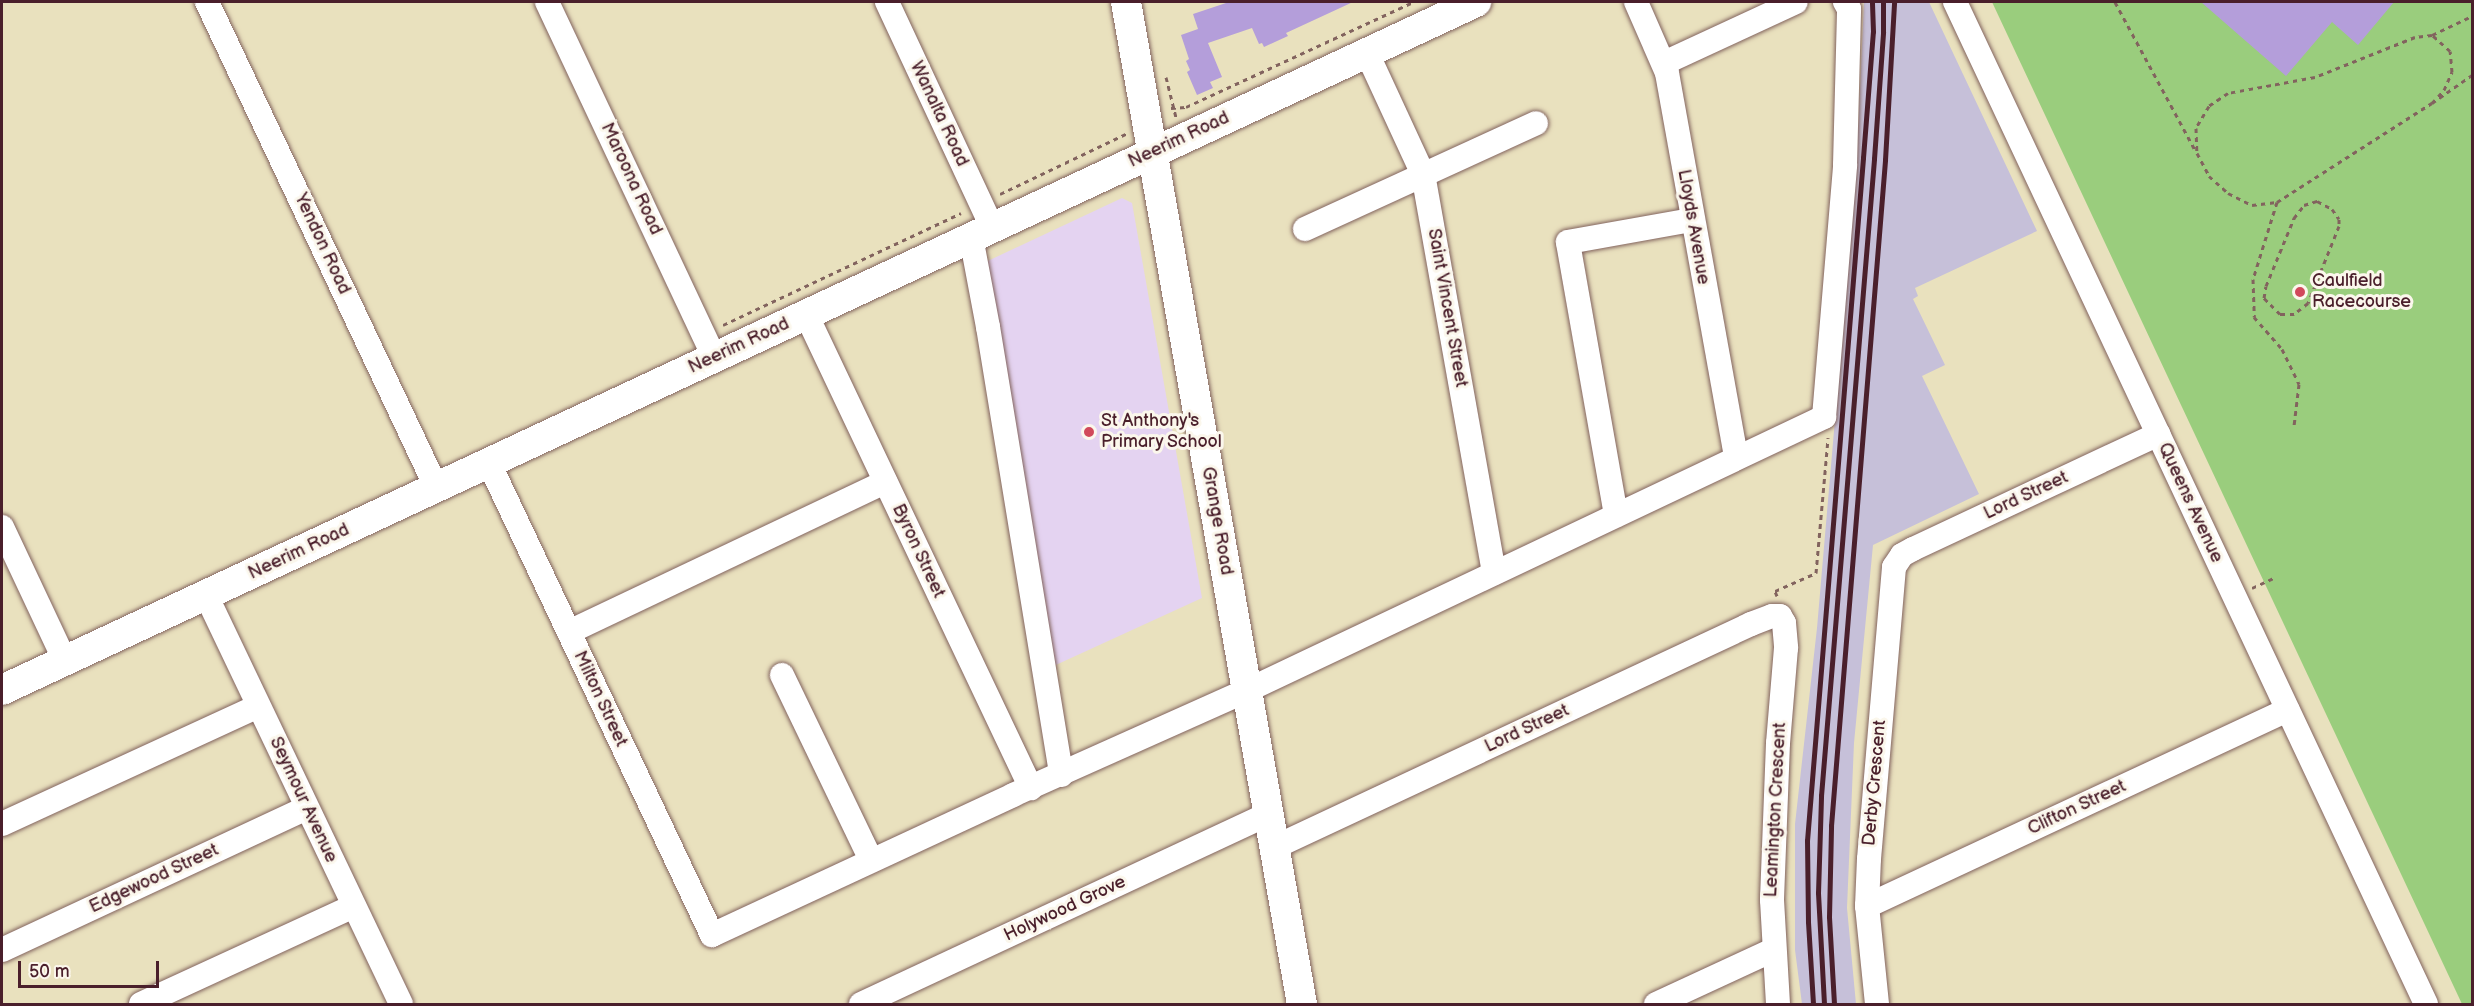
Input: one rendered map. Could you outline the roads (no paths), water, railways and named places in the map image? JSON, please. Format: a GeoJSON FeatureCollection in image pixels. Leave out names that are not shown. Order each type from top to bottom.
{"type":"FeatureCollection","features":[{"type":"Feature","properties":{"kind":"main road","name":"Grange Road"},"geometry":{"type":"LineString","coordinates":[[1126,2],[1302,1005]]}},
{"type":"Feature","properties":{"kind":"main road","name":"Neerim Road"},"geometry":{"type":"LineString","coordinates":[[2,690],[489,463],[709,345],[806,314],[981,223],[1152,153],[1476,2]]}},
{"type":"Feature","properties":{"kind":"street","name":"Yendon Road"},"geometry":{"type":"LineString","coordinates":[[207,2],[436,487]]}},
{"type":"Feature","properties":{"kind":"street","name":"Maroona Road"},"geometry":{"type":"LineString","coordinates":[[547,2],[709,345]]}},
{"type":"Feature","properties":{"kind":"street","name":"Wanalta Road"},"geometry":{"type":"LineString","coordinates":[[887,2],[981,223],[988,327],[1060,775]]}},
{"type":"Feature","properties":{"kind":"street","name":"Lloyds Avenue"},"geometry":{"type":"LineString","coordinates":[[1636,2],[1664,63],[1736,458]]}},
{"type":"Feature","properties":{"kind":"street"},"geometry":{"type":"LineString","coordinates":[[1664,63],[1796,2]]}},
{"type":"Feature","properties":{"kind":"street"},"geometry":{"type":"LineString","coordinates":[[782,675],[871,860],[1246,691],[1824,417],[1845,165],[1849,9],[1845,2]]}},
{"type":"Feature","properties":{"kind":"street","name":"Queens Avenue"},"geometry":{"type":"LineString","coordinates":[[1954,2],[2426,1004]]}},
{"type":"Feature","properties":{"kind":"street","name":"Saint Vincent Street"},"geometry":{"type":"LineString","coordinates":[[1367,53],[1423,174],[1494,573]]}},
{"type":"Feature","properties":{"kind":"street"},"geometry":{"type":"LineString","coordinates":[[1305,229],[1536,123]]}},
{"type":"Feature","properties":{"kind":"street"},"geometry":{"type":"LineString","coordinates":[[1616,516],[1568,242],[1692,219]]}},
{"type":"Feature","properties":{"kind":"street","name":"Byron Street"},"geometry":{"type":"LineString","coordinates":[[806,314],[1031,788]]}},
{"type":"Feature","properties":{"kind":"street","name":"Lord Street"},"geometry":{"type":"LineString","coordinates":[[1896,562],[1913,549],[2157,434]]}},
{"type":"Feature","properties":{"kind":"street","name":"Milton Street"},"geometry":{"type":"LineString","coordinates":[[489,463],[712,935],[871,860]]}},
{"type":"Feature","properties":{"kind":"street"},"geometry":{"type":"LineString","coordinates":[[569,632],[885,482]]}},
{"type":"Feature","properties":{"kind":"street"},"geometry":{"type":"LineString","coordinates":[[2,527],[65,661]]}},
{"type":"Feature","properties":{"kind":"street","name":"Derby Crescent"},"geometry":{"type":"LineString","coordinates":[[1877,1005],[1867,906],[1890,595],[1896,562]]}},
{"type":"Feature","properties":{"kind":"street","name":"Seymour Avenue"},"geometry":{"type":"LineString","coordinates":[[206,595],[401,1005]]}},
{"type":"Feature","properties":{"kind":"street","name":"Lord Street"},"geometry":{"type":"LineString","coordinates":[[1275,847],[1751,624],[1772,616],[1780,616]]}},
{"type":"Feature","properties":{"kind":"street","name":"Leamington Crescent"},"geometry":{"type":"LineString","coordinates":[[1778,1005],[1773,950],[1773,838],[1786,648],[1784,623],[1780,616]]}},
{"type":"Feature","properties":{"kind":"street"},"geometry":{"type":"LineString","coordinates":[[2,824],[258,706]]}},
{"type":"Feature","properties":{"kind":"street","name":"Clifton Street"},"geometry":{"type":"LineString","coordinates":[[1867,906],[2288,710]]}},
{"type":"Feature","properties":{"kind":"street","name":"Edgewood Street"},"geometry":{"type":"LineString","coordinates":[[2,950],[307,808]]}},
{"type":"Feature","properties":{"kind":"street","name":"Holywood Grove"},"geometry":{"type":"LineString","coordinates":[[861,1005],[1268,814]]}},
{"type":"Feature","properties":{"kind":"street"},"geometry":{"type":"LineString","coordinates":[[141,1005],[354,906]]}},
{"type":"Feature","properties":{"kind":"street"},"geometry":{"type":"LineString","coordinates":[[1656,1005],[1773,950]]}},
{"type":"Feature","properties":{"kind":"railway"},"geometry":{"type":"LineString","coordinates":[[1813,1004],[1808,922],[1807,841],[1873,32],[1872,2]]}},
{"type":"Feature","properties":{"kind":"railway"},"geometry":{"type":"LineString","coordinates":[[1824,1004],[1818,893],[1821,796],[1874,159],[1883,2]]}},
{"type":"Feature","properties":{"kind":"railway"},"geometry":{"type":"LineString","coordinates":[[1834,1004],[1829,917],[1831,826],[1885,160],[1894,2]]}},
{"type":"Feature","properties":{"kind":"place","name":"Caulfield Racecourse"},"geometry":{"type":"Point","coordinates":[2300,292]}},
{"type":"Feature","properties":{"kind":"place","name":"St Anthony's Primary School"},"geometry":{"type":"Point","coordinates":[1089,432]}}]}
